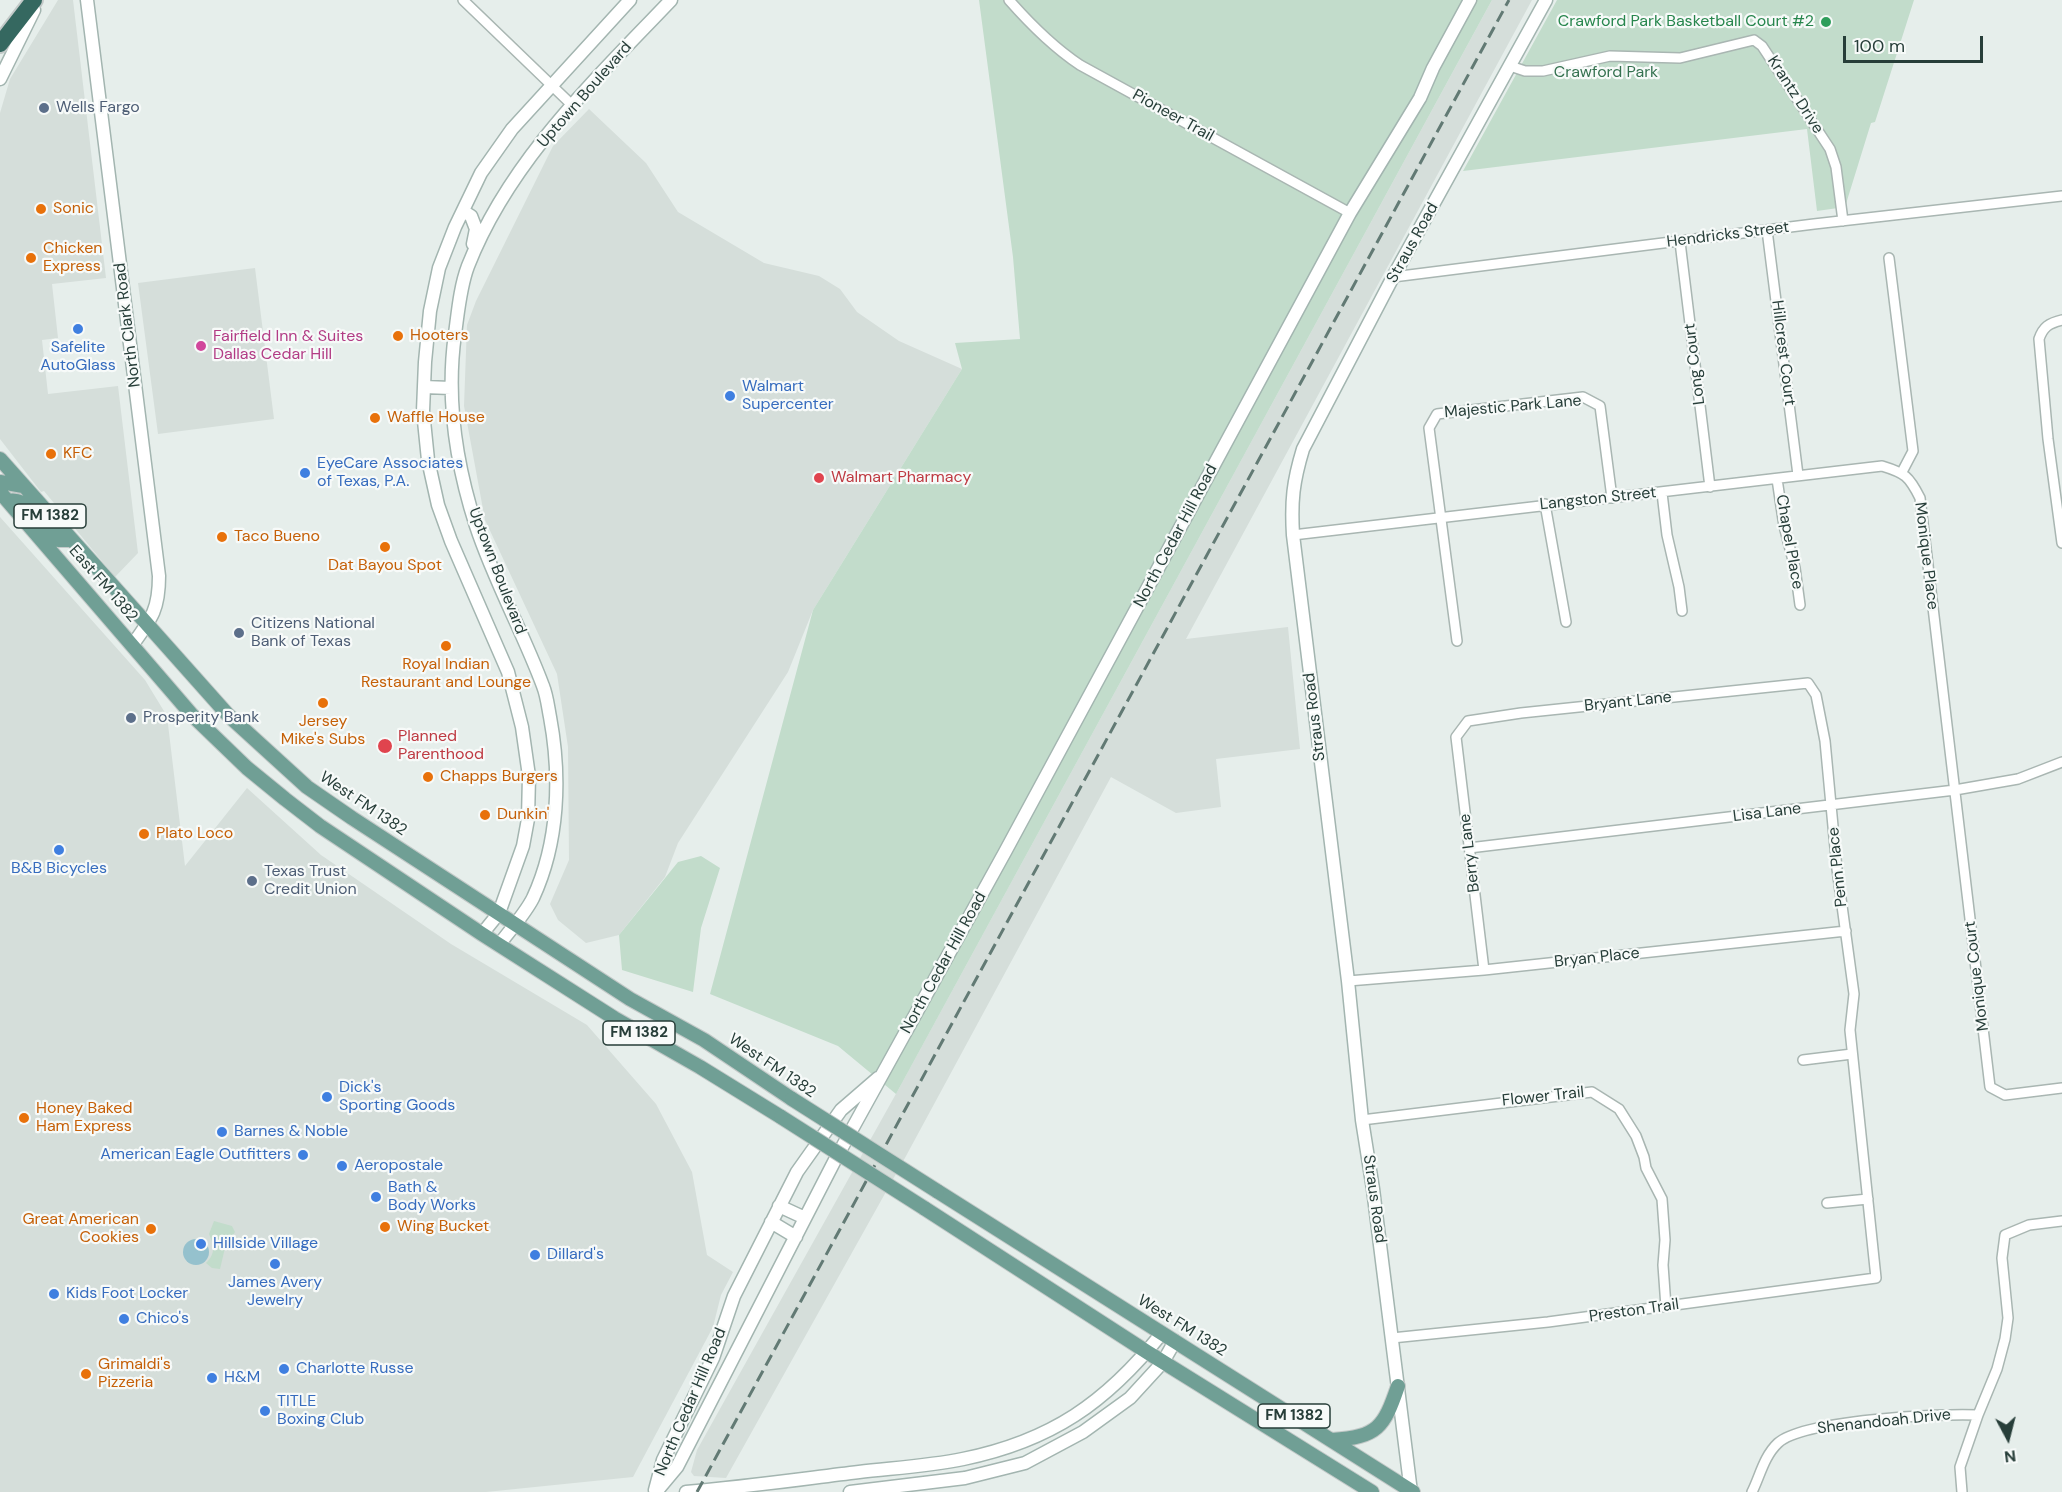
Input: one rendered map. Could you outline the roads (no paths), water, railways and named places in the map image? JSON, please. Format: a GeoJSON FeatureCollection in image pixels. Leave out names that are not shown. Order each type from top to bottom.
{"type":"FeatureCollection","features":[{"type":"Feature","properties":{"kind":"highway"},"geometry":{"type":"LineString","coordinates":[[0,44],[34,0]]}},
{"type":"Feature","properties":{"kind":"main road","name":"East FM 1382"},"geometry":{"type":"LineString","coordinates":[[0,459],[147,625]]}},
{"type":"Feature","properties":{"kind":"main road"},"geometry":{"type":"LineString","coordinates":[[0,482],[23,486]]}},
{"type":"Feature","properties":{"kind":"main road","name":"East FM 1382"},"geometry":{"type":"LineString","coordinates":[[4,496],[133,644]]}},
{"type":"Feature","properties":{"kind":"main road"},"geometry":{"type":"LineString","coordinates":[[4,496],[26,505],[58,540],[72,540]]}},
{"type":"Feature","properties":{"kind":"main road","name":"West FM 1382"},"geometry":{"type":"LineString","coordinates":[[147,625],[228,715],[307,787],[645,1008],[704,1040],[792,1099],[1412,1492]]}},
{"type":"Feature","properties":{"kind":"main road","name":"FM 1382"},"geometry":{"type":"LineString","coordinates":[[133,644],[192,715],[247,768],[320,826],[482,934],[614,1018],[781,1117],[1147,1352],[1372,1492]]}},
{"type":"Feature","properties":{"kind":"main road"},"geometry":{"type":"LineString","coordinates":[[1332,1440],[1355,1438],[1373,1431],[1388,1413],[1398,1386]]}},
{"type":"Feature","properties":{"kind":"street"},"geometry":{"type":"LineString","coordinates":[[0,78],[39,0]]}},
{"type":"Feature","properties":{"kind":"street","name":"North Clark Road"},"geometry":{"type":"LineString","coordinates":[[87,0],[159,576],[159,597],[154,612],[133,644]]}},
{"type":"Feature","properties":{"kind":"street"},"geometry":{"type":"LineString","coordinates":[[463,0],[551,88],[572,105]]}},
{"type":"Feature","properties":{"kind":"street","name":"Uptown Boulevard"},"geometry":{"type":"LineString","coordinates":[[482,934],[499,913],[523,846],[529,800],[528,766],[522,727],[508,672],[438,506],[424,433],[424,387],[430,311],[439,268],[481,173],[512,129],[630,0]]}},
{"type":"Feature","properties":{"kind":"street","name":"Uptown Boulevard"},"geometry":{"type":"LineString","coordinates":[[499,945],[531,901],[543,874],[551,842],[556,803],[554,741],[544,689],[477,527],[464,481],[455,435],[451,388],[454,340],[466,269],[489,220],[518,172],[572,105],[671,0]]}},
{"type":"Feature","properties":{"kind":"street","name":"Pioneer Trail"},"geometry":{"type":"LineString","coordinates":[[1009,0],[1058,50],[1080,65],[1350,213]]}},
{"type":"Feature","properties":{"kind":"street","name":"North Cedar Hill Road"},"geometry":{"type":"LineString","coordinates":[[656,1492],[677,1467],[805,1218],[1350,213],[1420,98],[1433,68],[1470,0]]}},
{"type":"Feature","properties":{"kind":"street","name":"Straus Road"},"geometry":{"type":"LineString","coordinates":[[1412,1492],[1362,1120],[1348,981],[1293,535],[1294,479],[1303,449],[1393,277],[1546,0]]}},
{"type":"Feature","properties":{"kind":"street","name":"Krantz Drive"},"geometry":{"type":"LineString","coordinates":[[1510,66],[1543,71],[1610,56],[1680,58],[1754,40],[1762,46],[1830,149],[1836,167],[1843,221]]}},
{"type":"Feature","properties":{"kind":"street","name":"Hendricks Street"},"geometry":{"type":"LineString","coordinates":[[1393,277],[2062,196]]}},
{"type":"Feature","properties":{"kind":"street"},"geometry":{"type":"LineString","coordinates":[[463,211],[471,216],[476,229],[466,269]]}},
{"type":"Feature","properties":{"kind":"street","name":"Hillcrest Court"},"geometry":{"type":"LineString","coordinates":[[1767,231],[1798,475]]}},
{"type":"Feature","properties":{"kind":"street","name":"Long Court"},"geometry":{"type":"LineString","coordinates":[[1680,242],[1710,487]]}},
{"type":"Feature","properties":{"kind":"street"},"geometry":{"type":"LineString","coordinates":[[1889,258],[1913,451],[1902,472]]}},
{"type":"Feature","properties":{"kind":"street"},"geometry":{"type":"LineString","coordinates":[[2062,320],[2048,325],[2042,331],[2039,339],[2048,439],[2062,543]]}},
{"type":"Feature","properties":{"kind":"street"},"geometry":{"type":"LineString","coordinates":[[424,387],[451,388]]}},
{"type":"Feature","properties":{"kind":"street","name":"Majestic Park Lane"},"geometry":{"type":"LineString","coordinates":[[1441,517],[1429,428],[1437,414],[1583,397],[1600,406],[1612,498]]}},
{"type":"Feature","properties":{"kind":"street","name":"Langston Street"},"geometry":{"type":"LineString","coordinates":[[1293,535],[1882,466],[1902,472]]}},
{"type":"Feature","properties":{"kind":"street","name":"Monique Place"},"geometry":{"type":"LineString","coordinates":[[1902,472],[1912,482],[1920,498],[1955,790]]}},
{"type":"Feature","properties":{"kind":"street","name":"Chapel Place"},"geometry":{"type":"LineString","coordinates":[[1778,479],[1784,526],[1795,568],[1800,605]]}},
{"type":"Feature","properties":{"kind":"street"},"geometry":{"type":"LineString","coordinates":[[1662,493],[1667,535],[1682,611]]}},
{"type":"Feature","properties":{"kind":"street"},"geometry":{"type":"LineString","coordinates":[[1545,504],[1566,622]]}},
{"type":"Feature","properties":{"kind":"street"},"geometry":{"type":"LineString","coordinates":[[1441,517],[1457,641]]}},
{"type":"Feature","properties":{"kind":"street","name":"Bryant Lane"},"geometry":{"type":"LineString","coordinates":[[1456,736],[1468,721],[1521,713],[1808,682]]}},
{"type":"Feature","properties":{"kind":"street","name":"Penn Place"},"geometry":{"type":"LineString","coordinates":[[1808,682],[1816,695],[1825,741],[1837,869],[1854,994],[1850,1030],[1876,1278]]}},
{"type":"Feature","properties":{"kind":"street","name":"Berry Lane"},"geometry":{"type":"LineString","coordinates":[[1456,736],[1484,970]]}},
{"type":"Feature","properties":{"kind":"street","name":"Lisa Lane"},"geometry":{"type":"LineString","coordinates":[[1469,848],[1955,790],[2018,779],[2062,762]]}},
{"type":"Feature","properties":{"kind":"street","name":"Monique Court"},"geometry":{"type":"LineString","coordinates":[[1955,790],[1990,1087],[2005,1095],[2062,1088]]}},
{"type":"Feature","properties":{"kind":"street","name":"Bryan Place"},"geometry":{"type":"LineString","coordinates":[[1348,981],[1484,970],[1846,932]]}},
{"type":"Feature","properties":{"kind":"street"},"geometry":{"type":"LineString","coordinates":[[1803,1060],[1852,1054]]}},
{"type":"Feature","properties":{"kind":"street","name":"North Cedar Hill Road"},"geometry":{"type":"LineString","coordinates":[[656,1492],[663,1460],[713,1358],[734,1296],[797,1172],[841,1110],[884,1073]]}},
{"type":"Feature","properties":{"kind":"street","name":"Flower Trail"},"geometry":{"type":"LineString","coordinates":[[1362,1120],[1592,1092],[1618,1110],[1630,1127],[1644,1157],[1646,1168],[1662,1199],[1666,1307]]}},
{"type":"Feature","properties":{"kind":"street"},"geometry":{"type":"LineString","coordinates":[[1827,1203],[1868,1199]]}},
{"type":"Feature","properties":{"kind":"street"},"geometry":{"type":"LineString","coordinates":[[779,1206],[805,1218]]}},
{"type":"Feature","properties":{"kind":"street"},"geometry":{"type":"LineString","coordinates":[[1962,1492],[1960,1467],[2006,1339],[2008,1318],[2002,1258],[2005,1235],[2029,1225],[2062,1221]]}},
{"type":"Feature","properties":{"kind":"street"},"geometry":{"type":"LineString","coordinates":[[771,1222],[796,1237]]}},
{"type":"Feature","properties":{"kind":"street","name":"Preston Trail"},"geometry":{"type":"LineString","coordinates":[[1392,1338],[1548,1322],[1876,1278]]}},
{"type":"Feature","properties":{"kind":"street"},"geometry":{"type":"LineString","coordinates":[[686,1492],[738,1490],[962,1460],[1016,1445],[1071,1419],[1094,1404],[1117,1384],[1162,1333]]}},
{"type":"Feature","properties":{"kind":"street"},"geometry":{"type":"LineString","coordinates":[[850,1492],[965,1478],[1025,1462],[1083,1432],[1130,1398],[1163,1362],[1175,1341]]}},
{"type":"Feature","properties":{"kind":"street","name":"Shenandoah Drive"},"geometry":{"type":"LineString","coordinates":[[1752,1492],[1768,1453],[1778,1442],[1788,1436],[1813,1429],[1878,1419],[1950,1413],[1978,1415]]}},
{"type":"Feature","properties":{"kind":"water"},"geometry":{"type":"Polygon","coordinates":[[[196,1239],[205,1243],[209,1252],[205,1261],[196,1265],[187,1261],[183,1252],[187,1243],[196,1239]]]}},
{"type":"Feature","properties":{"kind":"railway"},"geometry":{"type":"LineString","coordinates":[[697,1492],[1509,0]]}},
{"type":"Feature","properties":{"kind":"place","name":"Crawford Park Basketball Court #2"},"geometry":{"type":"Point","coordinates":[1826,22]}},
{"type":"Feature","properties":{"kind":"place","name":"Wells Fargo"},"geometry":{"type":"Point","coordinates":[44,108]}},
{"type":"Feature","properties":{"kind":"place","name":"Sonic"},"geometry":{"type":"Point","coordinates":[41,209]}},
{"type":"Feature","properties":{"kind":"place","name":"Chicken Express"},"geometry":{"type":"Point","coordinates":[31,258]}},
{"type":"Feature","properties":{"kind":"place","name":"Safelite AutoGlass"},"geometry":{"type":"Point","coordinates":[78,329]}},
{"type":"Feature","properties":{"kind":"place","name":"Hooters"},"geometry":{"type":"Point","coordinates":[398,336]}},
{"type":"Feature","properties":{"kind":"place","name":"Fairfield Inn & Suites Dallas Cedar Hill"},"geometry":{"type":"Point","coordinates":[201,346]}},
{"type":"Feature","properties":{"kind":"place","name":"Walmart Supercenter"},"geometry":{"type":"Point","coordinates":[730,396]}},
{"type":"Feature","properties":{"kind":"place","name":"Waffle House"},"geometry":{"type":"Point","coordinates":[375,418]}},
{"type":"Feature","properties":{"kind":"place","name":"KFC"},"geometry":{"type":"Point","coordinates":[51,454]}},
{"type":"Feature","properties":{"kind":"place","name":"EyeCare Associates of Texas, P.A."},"geometry":{"type":"Point","coordinates":[305,473]}},
{"type":"Feature","properties":{"kind":"place","name":"Walmart Pharmacy"},"geometry":{"type":"Point","coordinates":[819,478]}},
{"type":"Feature","properties":{"kind":"place","name":"Taco Bueno"},"geometry":{"type":"Point","coordinates":[222,537]}},
{"type":"Feature","properties":{"kind":"place","name":"Dat Bayou Spot"},"geometry":{"type":"Point","coordinates":[385,547]}},
{"type":"Feature","properties":{"kind":"place","name":"Citizens National Bank of Texas"},"geometry":{"type":"Point","coordinates":[239,633]}},
{"type":"Feature","properties":{"kind":"place","name":"Royal Indian Restaurant and Lounge"},"geometry":{"type":"Point","coordinates":[446,646]}},
{"type":"Feature","properties":{"kind":"place","name":"Jersey Mike's Subs"},"geometry":{"type":"Point","coordinates":[323,703]}},
{"type":"Feature","properties":{"kind":"place","name":"Prosperity Bank"},"geometry":{"type":"Point","coordinates":[131,718]}},
{"type":"Feature","properties":{"kind":"place","name":"Planned Parenthood"},"geometry":{"type":"Point","coordinates":[385,746]}},
{"type":"Feature","properties":{"kind":"place","name":"Chapps Burgers"},"geometry":{"type":"Point","coordinates":[428,777]}},
{"type":"Feature","properties":{"kind":"place","name":"Dunkin'"},"geometry":{"type":"Point","coordinates":[485,815]}},
{"type":"Feature","properties":{"kind":"place","name":"Plato Loco"},"geometry":{"type":"Point","coordinates":[144,834]}},
{"type":"Feature","properties":{"kind":"place","name":"B&B Bicycles"},"geometry":{"type":"Point","coordinates":[59,850]}},
{"type":"Feature","properties":{"kind":"place","name":"Texas Trust Credit Union"},"geometry":{"type":"Point","coordinates":[252,881]}},
{"type":"Feature","properties":{"kind":"place","name":"Dick's Sporting Goods"},"geometry":{"type":"Point","coordinates":[327,1097]}},
{"type":"Feature","properties":{"kind":"place","name":"Honey Baked Ham Express"},"geometry":{"type":"Point","coordinates":[24,1118]}},
{"type":"Feature","properties":{"kind":"place","name":"Barnes & Noble"},"geometry":{"type":"Point","coordinates":[222,1132]}},
{"type":"Feature","properties":{"kind":"place","name":"American Eagle Outfitters"},"geometry":{"type":"Point","coordinates":[303,1155]}},
{"type":"Feature","properties":{"kind":"place","name":"Aeropostale"},"geometry":{"type":"Point","coordinates":[342,1166]}},
{"type":"Feature","properties":{"kind":"place","name":"Bath & Body Works"},"geometry":{"type":"Point","coordinates":[376,1197]}},
{"type":"Feature","properties":{"kind":"place","name":"Wing Bucket"},"geometry":{"type":"Point","coordinates":[385,1227]}},
{"type":"Feature","properties":{"kind":"place","name":"Great American Cookies"},"geometry":{"type":"Point","coordinates":[151,1229]}},
{"type":"Feature","properties":{"kind":"place","name":"Hillside Village"},"geometry":{"type":"Point","coordinates":[201,1244]}},
{"type":"Feature","properties":{"kind":"place","name":"Dillard's"},"geometry":{"type":"Point","coordinates":[535,1255]}},
{"type":"Feature","properties":{"kind":"place","name":"James Avery Jewelry"},"geometry":{"type":"Point","coordinates":[275,1264]}},
{"type":"Feature","properties":{"kind":"place","name":"Kids Foot Locker"},"geometry":{"type":"Point","coordinates":[54,1294]}},
{"type":"Feature","properties":{"kind":"place","name":"Chico's"},"geometry":{"type":"Point","coordinates":[124,1319]}},
{"type":"Feature","properties":{"kind":"place","name":"Charlotte Russe"},"geometry":{"type":"Point","coordinates":[284,1369]}},
{"type":"Feature","properties":{"kind":"place","name":"Grimaldi's Pizzeria"},"geometry":{"type":"Point","coordinates":[86,1374]}},
{"type":"Feature","properties":{"kind":"place","name":"H&M"},"geometry":{"type":"Point","coordinates":[212,1378]}},
{"type":"Feature","properties":{"kind":"place","name":"TITLE Boxing Club"},"geometry":{"type":"Point","coordinates":[265,1411]}},
{"type":"Feature","properties":{"kind":"park label","name":"Crawford Park"},"geometry":{"type":"Point","coordinates":[1606,73]}}]}
